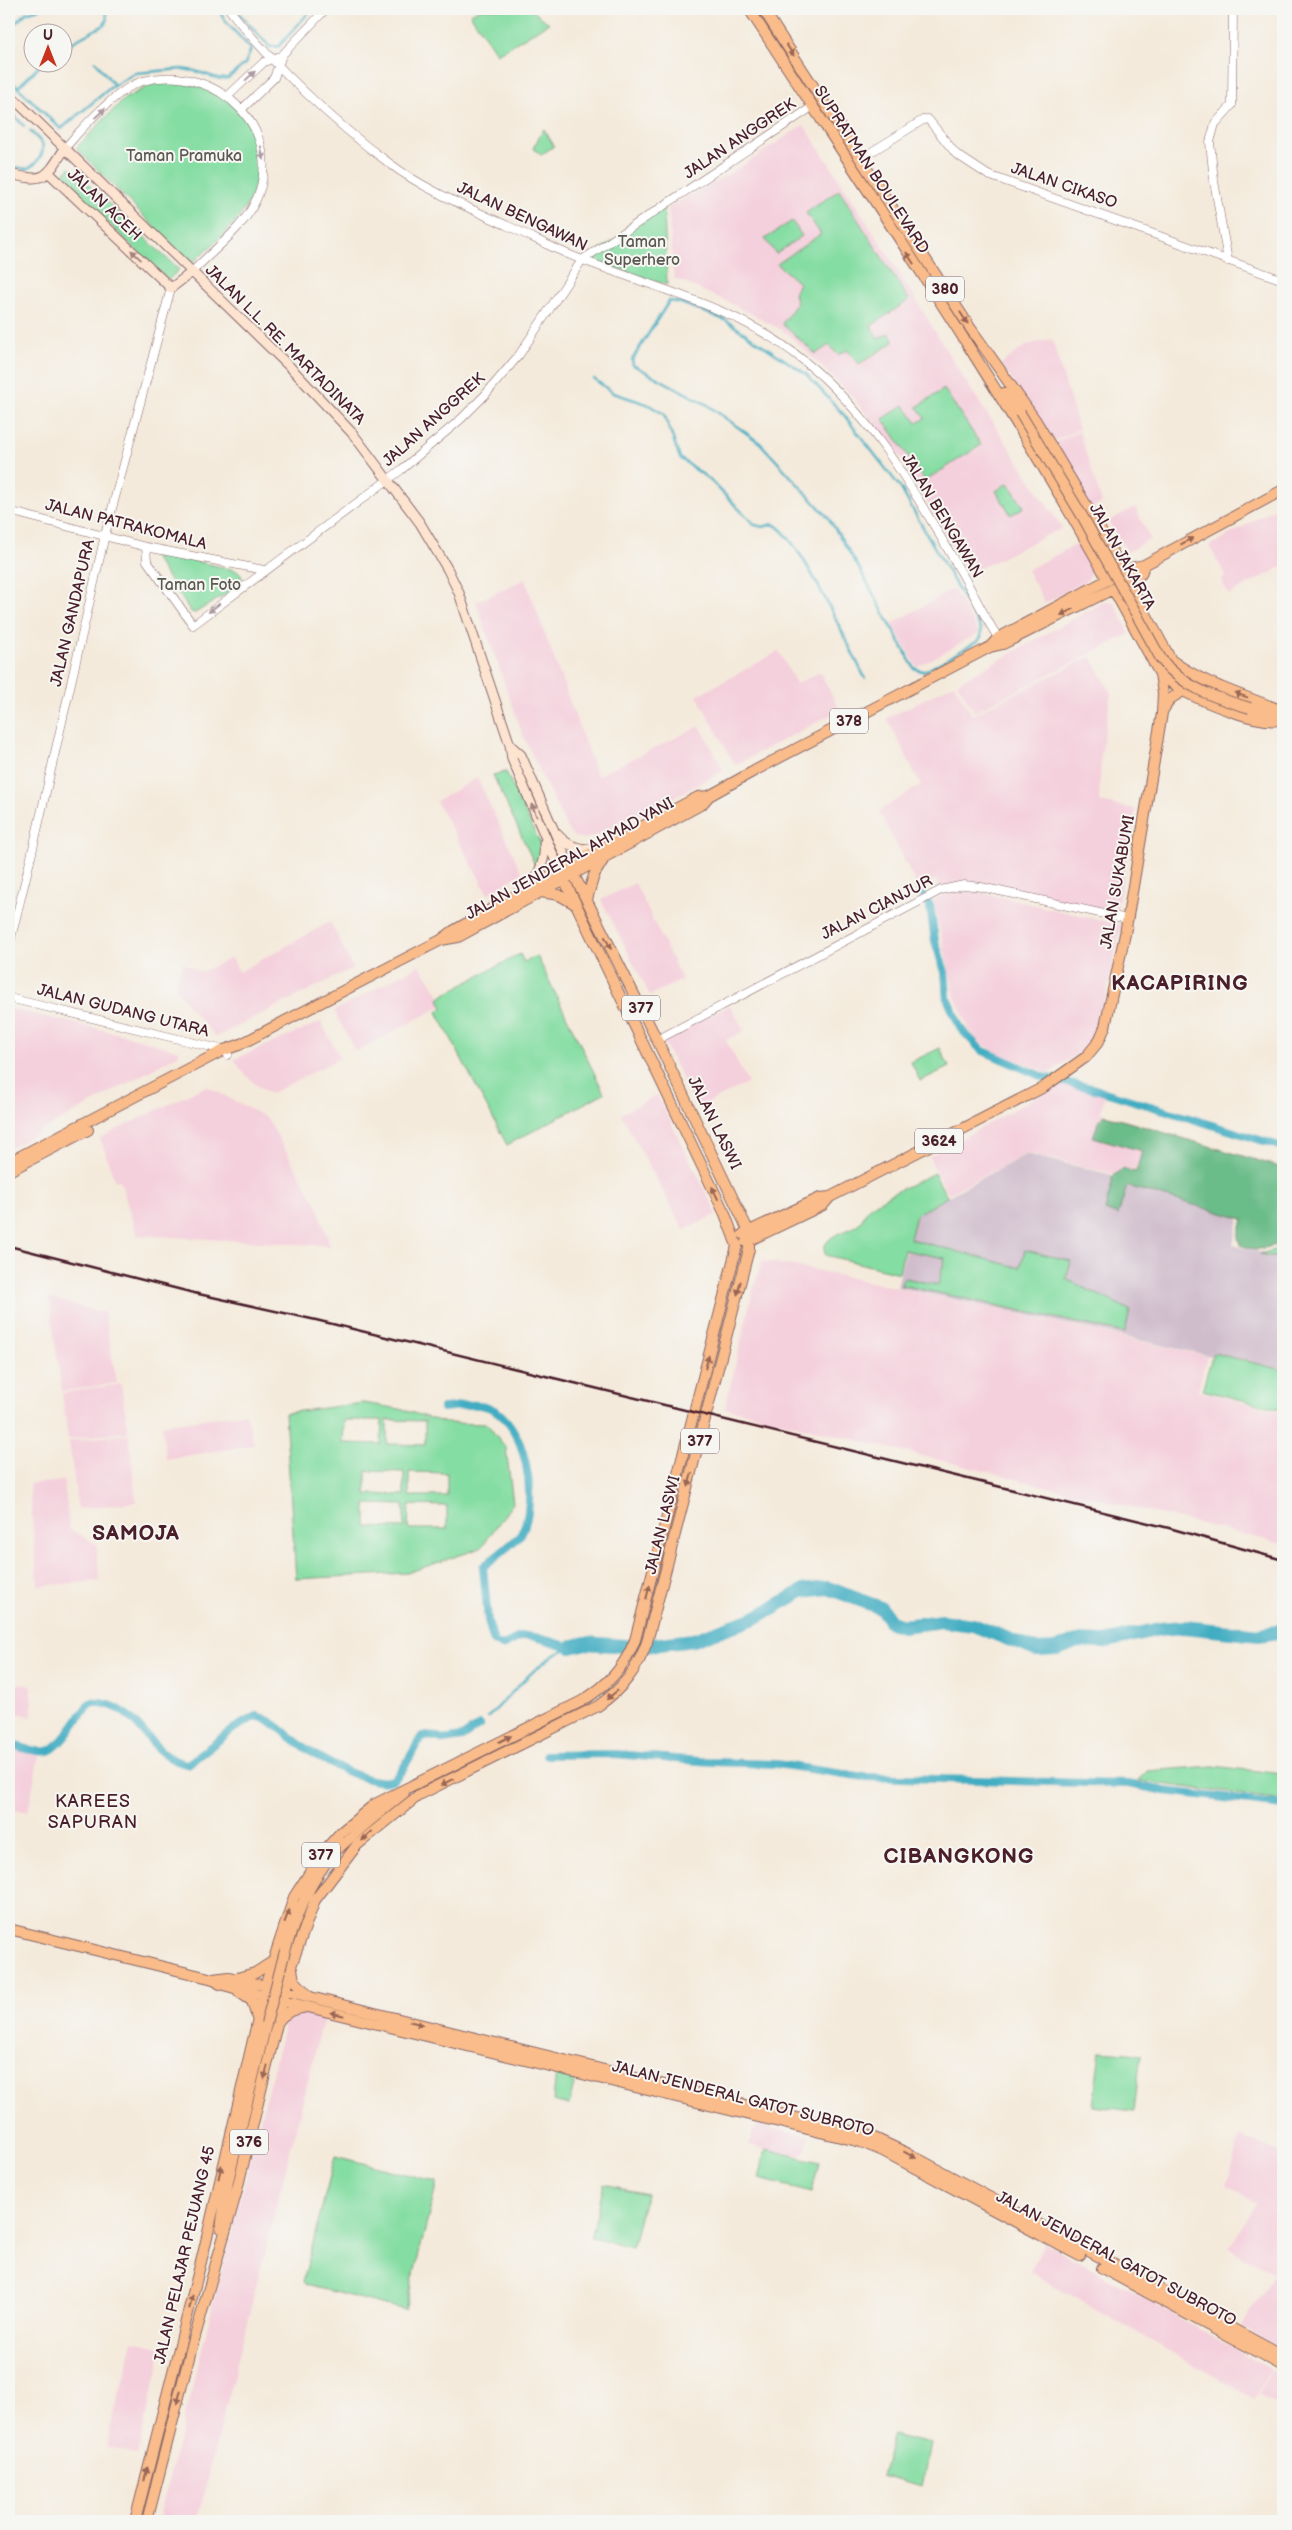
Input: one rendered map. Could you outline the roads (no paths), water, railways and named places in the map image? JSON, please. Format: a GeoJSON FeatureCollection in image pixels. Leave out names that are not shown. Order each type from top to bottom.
{"type":"FeatureCollection","features":[{"type":"Feature","properties":{"kind":"main road","name":"SUPRATMAN BOULEVARD"},"geometry":{"type":"LineString","coordinates":[[749,9],[976,357],[1054,482],[1106,576]]}},
{"type":"Feature","properties":{"kind":"main road","name":"SUPRATMAN BOULEVARD"},"geometry":{"type":"LineString","coordinates":[[763,9],[971,329],[1036,422],[1094,518],[1121,568]]}},
{"type":"Feature","properties":{"kind":"main road","name":"JALAN L.L. RE. MARTADINATA"},"geometry":{"type":"LineString","coordinates":[[9,94],[329,406],[388,480],[435,545],[459,593],[510,745],[512,759],[562,875]]}},
{"type":"Feature","properties":{"kind":"main road"},"geometry":{"type":"LineString","coordinates":[[48,172],[65,148]]}},
{"type":"Feature","properties":{"kind":"main road","name":"JALAN ACEH"},"geometry":{"type":"LineString","coordinates":[[9,174],[34,180],[48,172],[171,288]]}},
{"type":"Feature","properties":{"kind":"main road"},"geometry":{"type":"LineString","coordinates":[[171,288],[192,272]]}},
{"type":"Feature","properties":{"kind":"main road","name":"JALAN JAKARTA"},"geometry":{"type":"LineString","coordinates":[[976,357],[1020,413],[1084,519],[1161,659],[1171,672],[1185,683],[1202,691],[1283,718]]}},
{"type":"Feature","properties":{"kind":"main road","name":"JALAN JENDERAL AHMAD YANI"},"geometry":{"type":"LineString","coordinates":[[1003,641],[1106,576],[1121,568],[1144,565],[1283,490]]}},
{"type":"Feature","properties":{"kind":"main road","name":"JALAN JENDERAL AHMAD YANI"},"geometry":{"type":"LineString","coordinates":[[441,940],[458,937],[541,892],[571,869],[702,804],[709,796],[990,647],[1129,582],[1141,574],[1144,565]]}},
{"type":"Feature","properties":{"kind":"main road","name":"JALAN JAKARTA"},"geometry":{"type":"LineString","coordinates":[[1121,568],[1171,660],[1186,671],[1280,710],[1283,718]]}},
{"type":"Feature","properties":{"kind":"main road","name":"JALAN JAKARTA"},"geometry":{"type":"LineString","coordinates":[[1111,590],[1117,596],[1160,674],[1184,691],[1238,712],[1275,722],[1283,718]]}},
{"type":"Feature","properties":{"kind":"main road","name":"JALAN SUKABUMI"},"geometry":{"type":"LineString","coordinates":[[737,1241],[750,1236],[815,1200],[830,1196],[1048,1085],[1086,1056],[1102,1035],[1127,919],[1162,713],[1163,693],[1160,674]]}},
{"type":"Feature","properties":{"kind":"main road"},"geometry":{"type":"LineString","coordinates":[[1162,713],[1170,699],[1184,691]]}},
{"type":"Feature","properties":{"kind":"main road","name":"JALAN L.L. RE. MARTADINATA"},"geometry":{"type":"LineString","coordinates":[[510,745],[521,755],[571,869]]}},
{"type":"Feature","properties":{"kind":"main road"},"geometry":{"type":"LineString","coordinates":[[553,830],[566,842],[581,848],[606,850],[594,875],[586,899]]}},
{"type":"Feature","properties":{"kind":"main road"},"geometry":{"type":"LineString","coordinates":[[520,894],[535,879],[542,866],[545,852],[544,835]]}},
{"type":"Feature","properties":{"kind":"main road","name":"JALAN LASWI"},"geometry":{"type":"LineString","coordinates":[[284,1996],[291,1966],[315,1900],[338,1868],[368,1836],[420,1795],[598,1706],[623,1686],[633,1674],[647,1642],[750,1236],[657,1040],[571,869]]}},
{"type":"Feature","properties":{"kind":"main road","name":"JALAN JENDERAL AHMAD YANI"},"geometry":{"type":"LineString","coordinates":[[9,1171],[238,1045],[441,940],[453,931],[520,894],[562,875]]}},
{"type":"Feature","properties":{"kind":"main road","name":"JALAN LASWI"},"geometry":{"type":"LineString","coordinates":[[264,1991],[294,1897],[323,1852],[360,1814],[375,1804],[582,1701],[614,1678],[629,1656],[635,1640],[737,1241],[562,875]]}},
{"type":"Feature","properties":{"kind":"main road"},"geometry":{"type":"LineString","coordinates":[[541,892],[559,895],[576,904]]}},
{"type":"Feature","properties":{"kind":"main road","name":"JALAN JENDERAL AHMAD YANI"},"geometry":{"type":"LineString","coordinates":[[9,1162],[130,1104]]}},
{"type":"Feature","properties":{"kind":"main road","name":"377"},"geometry":{"type":"LineString","coordinates":[[285,1951],[294,1920],[319,1874],[333,1855],[414,1785]]}},
{"type":"Feature","properties":{"kind":"main road","name":"377"},"geometry":{"type":"LineString","coordinates":[[377,1816],[420,1795]]}},
{"type":"Feature","properties":{"kind":"main road","name":"JALAN JENDERAL GATOT SUBROTO"},"geometry":{"type":"LineString","coordinates":[[9,1929],[870,2136],[911,2155],[1283,2356]]}},
{"type":"Feature","properties":{"kind":"main road","name":"376"},"geometry":{"type":"LineString","coordinates":[[216,2259],[228,2181],[285,1951]]}},
{"type":"Feature","properties":{"kind":"main road"},"geometry":{"type":"LineString","coordinates":[[272,1962],[255,1973],[232,1983],[248,1996],[267,2022],[309,2002],[294,1980],[291,1966]]}},
{"type":"Feature","properties":{"kind":"main road","name":"JALAN PELAJAR PEJUANG 45"},"geometry":{"type":"LineString","coordinates":[[147,2521],[216,2259],[236,2194],[267,2022],[264,1991]]}},
{"type":"Feature","properties":{"kind":"main road","name":"JALAN PELAJAR PEJUANG 45"},"geometry":{"type":"LineString","coordinates":[[134,2521],[203,2254],[207,2229],[267,2022],[284,1996]]}},
{"type":"Feature","properties":{"kind":"main road","name":"JALAN JENDERAL GATOT SUBROTO"},"geometry":{"type":"LineString","coordinates":[[309,2002],[861,2142],[905,2162],[1283,2366]]}},
{"type":"Feature","properties":{"kind":"main road","name":"376"},"geometry":{"type":"LineString","coordinates":[[203,2254],[228,2181]]}},
{"type":"Feature","properties":{"kind":"street","name":"JALAN BENGAWAN"},"geometry":{"type":"LineString","coordinates":[[229,9],[280,65],[358,138],[389,163],[418,182],[582,260],[669,289],[725,311],[765,332],[817,371],[863,420],[919,498],[1003,641]]}},
{"type":"Feature","properties":{"kind":"street"},"geometry":{"type":"LineString","coordinates":[[242,109],[274,78],[282,55],[326,9]]}},
{"type":"Feature","properties":{"kind":"street"},"geometry":{"type":"LineString","coordinates":[[1228,260],[1214,181],[1210,142],[1215,124],[1232,105],[1233,9]]}},
{"type":"Feature","properties":{"kind":"street"},"geometry":{"type":"LineString","coordinates":[[228,96],[264,62],[282,55]]}},
{"type":"Feature","properties":{"kind":"street"},"geometry":{"type":"LineString","coordinates":[[65,148],[120,95],[142,82],[170,78],[191,82],[228,96],[242,109],[257,132],[262,150],[263,175],[259,192],[243,221],[192,272]]}},
{"type":"Feature","properties":{"kind":"street","name":"JALAN ANGGREK"},"geometry":{"type":"LineString","coordinates":[[146,547],[146,561],[192,625],[244,584],[302,546],[388,480],[486,395],[519,355],[582,260],[812,107]]}},
{"type":"Feature","properties":{"kind":"street","name":"JALAN CIKASO"},"geometry":{"type":"LineString","coordinates":[[860,159],[923,120],[928,119],[956,154],[988,175],[1283,280]]}},
{"type":"Feature","properties":{"kind":"street","name":"JALAN GANDAPURA"},"geometry":{"type":"LineString","coordinates":[[9,946],[32,857],[105,535],[171,288]]}},
{"type":"Feature","properties":{"kind":"street","name":"JALAN PATRAKOMALA"},"geometry":{"type":"LineString","coordinates":[[9,511],[146,547],[264,570]]}},
{"type":"Feature","properties":{"kind":"street"},"geometry":{"type":"LineString","coordinates":[[238,566],[243,572],[244,584]]}},
{"type":"Feature","properties":{"kind":"street","name":"JALAN CIANJUR"},"geometry":{"type":"LineString","coordinates":[[657,1040],[918,902],[952,887],[981,887],[1127,919]]}},
{"type":"Feature","properties":{"kind":"street","name":"JALAN GUDANG UTARA"},"geometry":{"type":"LineString","coordinates":[[9,998],[226,1052]]}},
{"type":"Feature","properties":{"kind":"waterway"},"geometry":{"type":"LineString","coordinates":[[9,29],[26,13],[39,9]]}},
{"type":"Feature","properties":{"kind":"waterway"},"geometry":{"type":"LineString","coordinates":[[72,43],[104,25],[107,20],[106,9]]}},
{"type":"Feature","properties":{"kind":"waterway"},"geometry":{"type":"LineString","coordinates":[[9,79],[61,129],[110,88],[135,73],[182,69],[220,79],[228,78],[245,64],[251,49],[227,23],[218,9]]}},
{"type":"Feature","properties":{"kind":"waterway"},"geometry":{"type":"LineString","coordinates":[[235,9],[270,47],[279,46],[312,9]]}},
{"type":"Feature","properties":{"kind":"waterway"},"geometry":{"type":"LineString","coordinates":[[95,61],[114,85]]}},
{"type":"Feature","properties":{"kind":"waterway"},"geometry":{"type":"LineString","coordinates":[[18,87],[34,72]]}},
{"type":"Feature","properties":{"kind":"waterway"},"geometry":{"type":"LineString","coordinates":[[9,110],[24,126]]}},
{"type":"Feature","properties":{"kind":"waterway"},"geometry":{"type":"LineString","coordinates":[[12,167],[28,169],[37,161],[41,154],[42,143],[30,131]]}},
{"type":"Feature","properties":{"kind":"waterway"},"geometry":{"type":"LineString","coordinates":[[669,301],[681,303],[725,320],[806,374],[844,415],[900,487],[981,629],[981,637],[978,641],[929,669],[922,671],[914,668],[859,568],[828,517],[760,443],[706,404],[633,365],[632,360],[669,301]]}},
{"type":"Feature","properties":{"kind":"waterway"},"geometry":{"type":"LineString","coordinates":[[594,379],[613,393],[647,404],[664,414],[680,458],[710,480],[755,525],[763,527],[773,524],[784,533],[796,548],[823,594],[865,678]]}},
{"type":"Feature","properties":{"kind":"waterway"},"geometry":{"type":"LineString","coordinates":[[919,887],[930,906],[935,941],[945,972],[947,998],[961,1029],[981,1050],[1043,1077],[1095,1089],[1283,1147]]}},
{"type":"Feature","properties":{"kind":"waterway"},"geometry":{"type":"LineString","coordinates":[[443,1408],[472,1405],[483,1406],[501,1415],[512,1428],[526,1464],[529,1483],[529,1503],[521,1534],[483,1567],[488,1620],[494,1642],[502,1646],[518,1638],[528,1636],[571,1647]]}},
{"type":"Feature","properties":{"kind":"waterway"},"geometry":{"type":"LineString","coordinates":[[571,1647],[585,1643],[637,1647],[693,1640],[755,1618],[802,1591],[828,1588],[881,1608],[891,1622],[903,1626],[942,1621],[973,1625],[1036,1650],[1058,1649],[1077,1641],[1104,1642],[1159,1629],[1184,1627],[1259,1635],[1283,1631]]}},
{"type":"Feature","properties":{"kind":"waterway"},"geometry":{"type":"LineString","coordinates":[[488,1717],[537,1668],[559,1652],[571,1647]]}},
{"type":"Feature","properties":{"kind":"waterway"},"geometry":{"type":"LineString","coordinates":[[9,1744],[33,1750],[48,1751],[53,1749],[59,1744],[90,1703],[107,1704],[120,1710],[132,1719],[162,1752],[174,1760],[188,1764],[233,1729],[256,1716],[269,1721],[311,1752],[333,1765],[372,1780],[383,1781],[392,1780],[400,1773],[422,1736],[438,1737],[443,1740],[462,1737],[480,1725]]}},
{"type":"Feature","properties":{"kind":"waterway"},"geometry":{"type":"LineString","coordinates":[[546,1755],[615,1754],[711,1762],[776,1764],[864,1777],[1128,1784],[1165,1791],[1283,1805]]}},
{"type":"Feature","properties":{"kind":"railway"},"geometry":{"type":"LineString","coordinates":[[9,1246],[194,1293],[316,1320],[1169,1528],[1283,1560]]}},
{"type":"Feature","properties":{"kind":"district","name":"KACAPIRING"},"geometry":{"type":"Point","coordinates":[1180,983]}},
{"type":"Feature","properties":{"kind":"district","name":"SAMOJA"},"geometry":{"type":"Point","coordinates":[136,1533]}},
{"type":"Feature","properties":{"kind":"district","name":"KAREES SAPURAN"},"geometry":{"type":"Point","coordinates":[93,1811]}},
{"type":"Feature","properties":{"kind":"district","name":"CIBANGKONG"},"geometry":{"type":"Point","coordinates":[959,1856]}},
{"type":"Feature","properties":{"kind":"park label","name":"Taman Pramuka"},"geometry":{"type":"Point","coordinates":[184,156]}},
{"type":"Feature","properties":{"kind":"park label","name":"Taman Superhero"},"geometry":{"type":"Point","coordinates":[642,251]}},
{"type":"Feature","properties":{"kind":"park label","name":"Taman Foto"},"geometry":{"type":"Point","coordinates":[199,585]}}]}
